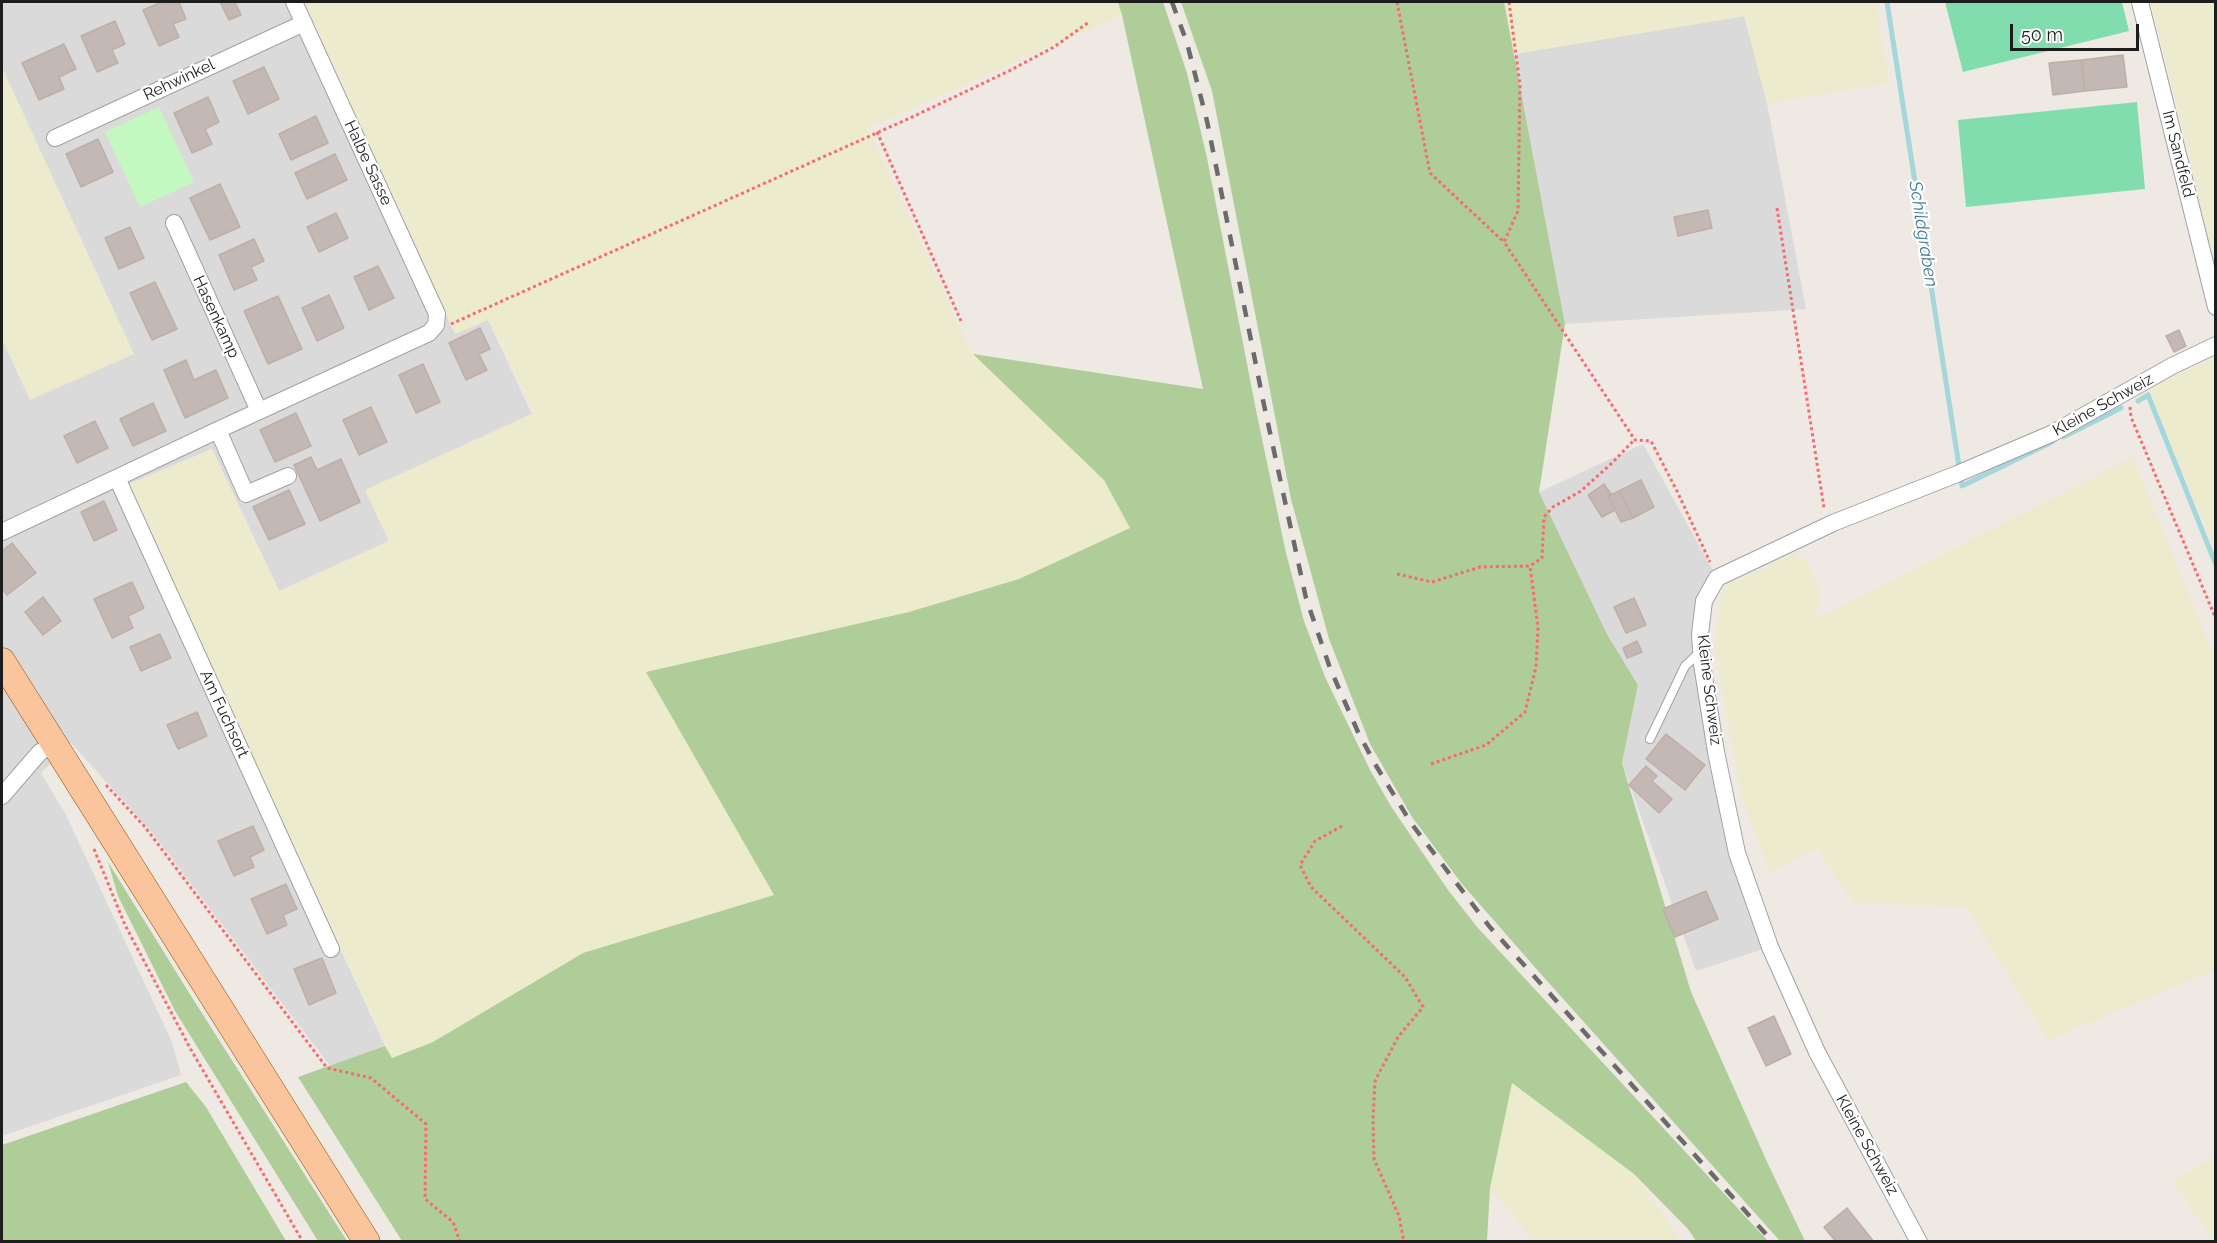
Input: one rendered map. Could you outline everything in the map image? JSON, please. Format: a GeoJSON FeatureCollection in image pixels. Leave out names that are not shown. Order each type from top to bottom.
{"type":"FeatureCollection","features":[{"type":"Feature","properties":{"kind":"main road"},"geometry":{"type":"LineString","coordinates":[[2,661],[53,745],[88,780],[367,1242]]}},
{"type":"Feature","properties":{"kind":"street","name":"Halbe Sasse"},"geometry":{"type":"LineString","coordinates":[[294,2],[437,314],[433,329]]}},
{"type":"Feature","properties":{"kind":"street","name":"Im Sandfeld"},"geometry":{"type":"LineString","coordinates":[[2140,2],[2216,307]]}},
{"type":"Feature","properties":{"kind":"street","name":"Rehwinkel"},"geometry":{"type":"LineString","coordinates":[[55,138],[304,23]]}},
{"type":"Feature","properties":{"kind":"street","name":"Hasenkamp"},"geometry":{"type":"LineString","coordinates":[[174,223],[259,411]]}},
{"type":"Feature","properties":{"kind":"street"},"geometry":{"type":"LineString","coordinates":[[2,532],[433,329]]}},
{"type":"Feature","properties":{"kind":"street","name":"Kleine Schweiz"},"geometry":{"type":"LineString","coordinates":[[1919,1242],[1817,1052],[1770,947],[1737,853],[1716,752],[1701,651],[1700,634],[1704,601],[1717,578],[1833,523],[2053,433],[2129,389],[2216,345]]}},
{"type":"Feature","properties":{"kind":"street"},"geometry":{"type":"LineString","coordinates":[[218,430],[246,494],[288,476]]}},
{"type":"Feature","properties":{"kind":"street","name":"Am Fuchsort"},"geometry":{"type":"LineString","coordinates":[[117,478],[331,949]]}},
{"type":"Feature","properties":{"kind":"street"},"geometry":{"type":"LineString","coordinates":[[2,796],[40,752],[53,745]]}},
{"type":"Feature","properties":{"kind":"lane"},"geometry":{"type":"LineString","coordinates":[[1650,739],[1684,666],[1701,651]]}},
{"type":"Feature","properties":{"kind":"path"},"geometry":{"type":"LineString","coordinates":[[1397,2],[1430,173],[1504,242],[1635,440]]}},
{"type":"Feature","properties":{"kind":"path"},"geometry":{"type":"LineString","coordinates":[[1504,242],[1518,211],[1520,85],[1509,2]]}},
{"type":"Feature","properties":{"kind":"path"},"geometry":{"type":"LineString","coordinates":[[433,329],[1009,72],[1054,47],[1089,22]]}},
{"type":"Feature","properties":{"kind":"path"},"geometry":{"type":"LineString","coordinates":[[877,132],[961,321]]}},
{"type":"Feature","properties":{"kind":"path"},"geometry":{"type":"LineString","coordinates":[[1777,208],[1822,506],[1833,523]]}},
{"type":"Feature","properties":{"kind":"path"},"geometry":{"type":"LineString","coordinates":[[2129,389],[2131,417],[2216,619]]}},
{"type":"Feature","properties":{"kind":"path"},"geometry":{"type":"LineString","coordinates":[[1397,574],[1432,582],[1480,567],[1530,566],[1542,558],[1544,517],[1553,507],[1581,490],[1635,440],[1651,441],[1717,578]]}},
{"type":"Feature","properties":{"kind":"path"},"geometry":{"type":"LineString","coordinates":[[1431,764],[1486,745],[1526,712],[1536,667],[1538,628],[1530,566]]}},
{"type":"Feature","properties":{"kind":"path"},"geometry":{"type":"LineString","coordinates":[[88,780],[145,827],[327,1068],[372,1078],[426,1124],[425,1199],[453,1222],[460,1242]]}},
{"type":"Feature","properties":{"kind":"path"},"geometry":{"type":"LineString","coordinates":[[1342,825],[1315,841],[1300,865],[1311,887],[1405,977],[1422,1007],[1398,1037],[1376,1081],[1373,1119],[1374,1159],[1399,1216],[1404,1242]]}},
{"type":"Feature","properties":{"kind":"path"},"geometry":{"type":"LineString","coordinates":[[90,840],[125,925],[190,1048],[303,1242]]}},
{"type":"Feature","properties":{"kind":"shaded area"},"geometry":{"type":"Polygon","coordinates":[[[2,2],[301,2],[455,333],[488,320],[532,414],[366,490],[389,541],[279,591],[212,449],[127,485],[385,1046],[330,1066],[150,830],[71,743],[41,773],[66,815],[172,1042],[181,1075],[2,1136],[2,2]]]}},
{"type":"Feature","properties":{"kind":"shaded area"},"geometry":{"type":"Polygon","coordinates":[[[304,2],[1118,2],[1122,15],[868,128],[972,354],[1068,440],[1104,480],[1130,528],[1019,579],[909,612],[646,672],[774,895],[583,953],[433,1042],[392,1058],[127,485],[212,449],[279,591],[389,541],[365,490],[534,413],[488,320],[455,334],[304,2]]]}},
{"type":"Feature","properties":{"kind":"shaded area"},"geometry":{"type":"Polygon","coordinates":[[[1504,2],[1876,2],[1889,83],[1767,103],[1744,16],[1514,54],[1504,2]]]}},
{"type":"Feature","properties":{"kind":"shaded area"},"geometry":{"type":"Polygon","coordinates":[[[2151,2],[2215,2],[2215,262],[2151,2]]]}},
{"type":"Feature","properties":{"kind":"shaded area"},"geometry":{"type":"Polygon","coordinates":[[[1745,16],[1767,103],[1806,309],[1565,324],[1514,54],[1745,16]]]}},
{"type":"Feature","properties":{"kind":"shaded area"},"geometry":{"type":"Polygon","coordinates":[[[2,67],[134,354],[30,400],[2,339],[2,67]]]}},
{"type":"Feature","properties":{"kind":"shaded area"},"geometry":{"type":"Polygon","coordinates":[[[2215,359],[2215,549],[2146,388],[2215,359]]]}},
{"type":"Feature","properties":{"kind":"shaded area"},"geometry":{"type":"Polygon","coordinates":[[[1643,444],[1717,578],[1704,601],[1716,752],[1770,947],[1696,971],[1622,763],[1638,685],[1608,636],[1539,492],[1643,444]]]}},
{"type":"Feature","properties":{"kind":"shaded area"},"geometry":{"type":"Polygon","coordinates":[[[2133,457],[2215,659],[2215,970],[2048,1040],[1966,907],[1853,903],[1817,848],[1770,872],[1741,796],[1714,648],[1723,587],[1793,555],[1808,561],[1821,594],[1814,620],[2133,457]]]}},
{"type":"Feature","properties":{"kind":"shaded area"},"geometry":{"type":"Polygon","coordinates":[[[1511,1083],[1634,1174],[1681,1241],[1534,1241],[1490,1188],[1511,1083]]]}},
{"type":"Feature","properties":{"kind":"shaded area"},"geometry":{"type":"Polygon","coordinates":[[[2215,1156],[2215,1241],[2172,1182],[2215,1156]]]}},
{"type":"Feature","properties":{"kind":"green space"},"geometry":{"type":"Polygon","coordinates":[[[1118,2],[1163,2],[1187,73],[1207,158],[1286,553],[1304,621],[1325,677],[1370,770],[1392,808],[1448,890],[1478,928],[1768,1241],[1696,1241],[1688,1229],[1634,1174],[1512,1083],[1490,1188],[1487,1241],[402,1241],[298,1077],[385,1046],[392,1058],[433,1042],[583,953],[774,895],[646,672],[909,612],[1019,579],[1130,528],[1104,480],[973,354],[1203,389],[1118,2]]]}},
{"type":"Feature","properties":{"kind":"green space"},"geometry":{"type":"Polygon","coordinates":[[[1181,2],[1504,2],[1565,324],[1539,492],[1608,636],[1638,685],[1622,763],[1691,992],[1805,1241],[1780,1241],[1462,884],[1412,817],[1370,744],[1329,639],[1291,499],[1212,91],[1181,2]]]}},
{"type":"Feature","properties":{"kind":"green space"},"geometry":{"type":"Polygon","coordinates":[[[1945,2],[2122,2],[2129,31],[1963,72],[1945,2]]]}},
{"type":"Feature","properties":{"kind":"green space"},"geometry":{"type":"Polygon","coordinates":[[[2137,102],[2145,189],[1966,207],[1958,120],[2137,102]]]}},
{"type":"Feature","properties":{"kind":"green space"},"geometry":{"type":"Polygon","coordinates":[[[159,107],[194,182],[140,207],[105,132],[159,107]]]}},
{"type":"Feature","properties":{"kind":"green space"},"geometry":{"type":"Polygon","coordinates":[[[108,862],[347,1241],[318,1241],[175,1011],[118,896],[108,862]]]}},
{"type":"Feature","properties":{"kind":"green space"},"geometry":{"type":"Polygon","coordinates":[[[186,1082],[206,1107],[286,1241],[2,1241],[2,1145],[186,1082]]]}},
{"type":"Feature","properties":{"kind":"building"},"geometry":{"type":"Polygon","coordinates":[[[162,2],[179,2],[186,19],[173,24],[179,37],[159,46],[143,10],[162,2]]]}},
{"type":"Feature","properties":{"kind":"building"},"geometry":{"type":"Polygon","coordinates":[[[220,2],[235,2],[241,15],[229,20],[220,2]]]}},
{"type":"Feature","properties":{"kind":"building"},"geometry":{"type":"Polygon","coordinates":[[[115,21],[125,44],[112,50],[118,63],[97,72],[81,36],[115,21]]]}},
{"type":"Feature","properties":{"kind":"building"},"geometry":{"type":"Polygon","coordinates":[[[64,44],[76,69],[59,77],[64,89],[39,100],[22,63],[64,44]]]}},
{"type":"Feature","properties":{"kind":"building"},"geometry":{"type":"Polygon","coordinates":[[[2123,55],[2127,87],[2085,91],[2082,60],[2123,55]]]}},
{"type":"Feature","properties":{"kind":"building"},"geometry":{"type":"Polygon","coordinates":[[[2081,60],[2085,91],[2053,95],[2049,63],[2081,60]]]}},
{"type":"Feature","properties":{"kind":"building"},"geometry":{"type":"Polygon","coordinates":[[[264,67],[279,99],[248,114],[233,81],[264,67]]]}},
{"type":"Feature","properties":{"kind":"building"},"geometry":{"type":"Polygon","coordinates":[[[208,97],[219,122],[205,129],[212,144],[192,153],[174,113],[208,97]]]}},
{"type":"Feature","properties":{"kind":"building"},"geometry":{"type":"Polygon","coordinates":[[[316,116],[328,143],[291,160],[279,134],[316,116]]]}},
{"type":"Feature","properties":{"kind":"building"},"geometry":{"type":"Polygon","coordinates":[[[98,139],[113,172],[81,187],[66,154],[98,139]]]}},
{"type":"Feature","properties":{"kind":"building"},"geometry":{"type":"Polygon","coordinates":[[[335,154],[347,180],[307,199],[295,173],[335,154]]]}},
{"type":"Feature","properties":{"kind":"building"},"geometry":{"type":"Polygon","coordinates":[[[220,184],[240,227],[210,240],[190,198],[220,184]]]}},
{"type":"Feature","properties":{"kind":"building"},"geometry":{"type":"Polygon","coordinates":[[[1708,210],[1712,228],[1678,236],[1674,217],[1708,210]]]}},
{"type":"Feature","properties":{"kind":"building"},"geometry":{"type":"Polygon","coordinates":[[[336,213],[348,238],[319,252],[307,227],[336,213]]]}},
{"type":"Feature","properties":{"kind":"building"},"geometry":{"type":"Polygon","coordinates":[[[130,227],[144,258],[119,269],[105,238],[130,227]]]}},
{"type":"Feature","properties":{"kind":"building"},"geometry":{"type":"Polygon","coordinates":[[[254,239],[264,261],[251,267],[257,280],[234,290],[219,255],[254,239]]]}},
{"type":"Feature","properties":{"kind":"building"},"geometry":{"type":"Polygon","coordinates":[[[378,266],[394,298],[369,310],[354,277],[378,266]]]}},
{"type":"Feature","properties":{"kind":"building"},"geometry":{"type":"Polygon","coordinates":[[[155,282],[177,329],[152,340],[130,293],[155,282]]]}},
{"type":"Feature","properties":{"kind":"building"},"geometry":{"type":"Polygon","coordinates":[[[329,295],[344,328],[317,341],[302,308],[329,295]]]}},
{"type":"Feature","properties":{"kind":"building"},"geometry":{"type":"Polygon","coordinates":[[[278,296],[302,349],[268,364],[244,311],[278,296]]]}},
{"type":"Feature","properties":{"kind":"building"},"geometry":{"type":"Polygon","coordinates":[[[480,328],[490,349],[479,354],[487,370],[466,380],[449,343],[480,328]]]}},
{"type":"Feature","properties":{"kind":"building"},"geometry":{"type":"Polygon","coordinates":[[[2179,330],[2186,346],[2174,352],[2166,336],[2179,330]]]}},
{"type":"Feature","properties":{"kind":"building"},"geometry":{"type":"Polygon","coordinates":[[[186,360],[194,380],[216,370],[228,398],[185,418],[164,370],[186,360]]]}},
{"type":"Feature","properties":{"kind":"building"},"geometry":{"type":"Polygon","coordinates":[[[423,364],[440,402],[416,413],[399,375],[423,364]]]}},
{"type":"Feature","properties":{"kind":"building"},"geometry":{"type":"Polygon","coordinates":[[[153,403],[166,431],[133,446],[120,419],[153,403]]]}},
{"type":"Feature","properties":{"kind":"building"},"geometry":{"type":"Polygon","coordinates":[[[371,407],[387,442],[359,455],[343,420],[371,407]]]}},
{"type":"Feature","properties":{"kind":"building"},"geometry":{"type":"Polygon","coordinates":[[[296,413],[311,446],[275,462],[260,430],[296,413]]]}},
{"type":"Feature","properties":{"kind":"building"},"geometry":{"type":"Polygon","coordinates":[[[95,421],[108,448],[77,463],[64,436],[95,421]]]}},
{"type":"Feature","properties":{"kind":"building"},"geometry":{"type":"Polygon","coordinates":[[[311,457],[317,470],[341,459],[360,502],[320,521],[294,465],[311,457]]]}},
{"type":"Feature","properties":{"kind":"building"},"geometry":{"type":"Polygon","coordinates":[[[1641,480],[1654,507],[1633,518],[1619,491],[1641,480]]]}},
{"type":"Feature","properties":{"kind":"building"},"geometry":{"type":"Polygon","coordinates":[[[1604,484],[1611,494],[1608,496],[1615,510],[1602,517],[1588,495],[1604,484]]]}},
{"type":"Feature","properties":{"kind":"building"},"geometry":{"type":"Polygon","coordinates":[[[289,490],[305,524],[269,540],[253,507],[289,490]]]}},
{"type":"Feature","properties":{"kind":"building"},"geometry":{"type":"Polygon","coordinates":[[[1619,491],[1633,518],[1621,522],[1608,496],[1619,491]]]}},
{"type":"Feature","properties":{"kind":"building"},"geometry":{"type":"Polygon","coordinates":[[[104,501],[117,530],[94,541],[81,512],[104,501]]]}},
{"type":"Feature","properties":{"kind":"building"},"geometry":{"type":"Polygon","coordinates":[[[12,543],[36,573],[7,595],[2,588],[2,551],[12,543]]]}},
{"type":"Feature","properties":{"kind":"building"},"geometry":{"type":"Polygon","coordinates":[[[132,582],[144,608],[128,616],[133,628],[112,638],[94,599],[132,582]]]}},
{"type":"Feature","properties":{"kind":"building"},"geometry":{"type":"Polygon","coordinates":[[[43,597],[61,621],[43,635],[25,612],[43,597]]]}},
{"type":"Feature","properties":{"kind":"building"},"geometry":{"type":"Polygon","coordinates":[[[1634,598],[1646,625],[1626,633],[1614,607],[1634,598]]]}},
{"type":"Feature","properties":{"kind":"building"},"geometry":{"type":"Polygon","coordinates":[[[160,634],[171,658],[141,671],[130,647],[160,634]]]}},
{"type":"Feature","properties":{"kind":"building"},"geometry":{"type":"Polygon","coordinates":[[[1637,641],[1642,652],[1627,658],[1623,648],[1637,641]]]}},
{"type":"Feature","properties":{"kind":"building"},"geometry":{"type":"Polygon","coordinates":[[[197,712],[207,736],[178,749],[167,725],[197,712]]]}},
{"type":"Feature","properties":{"kind":"building"},"geometry":{"type":"Polygon","coordinates":[[[1666,734],[1705,765],[1685,790],[1646,759],[1666,734]]]}},
{"type":"Feature","properties":{"kind":"building"},"geometry":{"type":"Polygon","coordinates":[[[1646,766],[1657,776],[1652,781],[1672,799],[1659,813],[1629,785],[1646,766]]]}},
{"type":"Feature","properties":{"kind":"building"},"geometry":{"type":"Polygon","coordinates":[[[253,826],[264,850],[250,857],[254,867],[234,876],[218,841],[253,826]]]}},
{"type":"Feature","properties":{"kind":"building"},"geometry":{"type":"Polygon","coordinates":[[[286,884],[297,909],[283,915],[287,925],[267,934],[251,899],[286,884]]]}},
{"type":"Feature","properties":{"kind":"building"},"geometry":{"type":"Polygon","coordinates":[[[1706,891],[1718,919],[1675,937],[1663,909],[1706,891]]]}},
{"type":"Feature","properties":{"kind":"building"},"geometry":{"type":"Polygon","coordinates":[[[322,958],[336,993],[309,1005],[294,969],[322,958]]]}},
{"type":"Feature","properties":{"kind":"building"},"geometry":{"type":"Polygon","coordinates":[[[1774,1016],[1791,1054],[1766,1066],[1748,1028],[1774,1016]]]}},
{"type":"Feature","properties":{"kind":"building"},"geometry":{"type":"Polygon","coordinates":[[[1847,1208],[1874,1242],[1836,1242],[1824,1227],[1847,1208]]]}},
{"type":"Feature","properties":{"kind":"waterway","name":"Schildgraben"},"geometry":{"type":"LineString","coordinates":[[1887,2],[1959,466]]}},
{"type":"Feature","properties":{"kind":"waterway","name":"Schildgraben"},"geometry":{"type":"LineString","coordinates":[[2138,401],[2148,395],[2216,565]]}},
{"type":"Feature","properties":{"kind":"waterway","name":"Schildgraben"},"geometry":{"type":"LineString","coordinates":[[2063,437],[2121,408]]}},
{"type":"Feature","properties":{"kind":"waterway","name":"Schildgraben"},"geometry":{"type":"LineString","coordinates":[[1961,479],[1962,486],[2052,442]]}},
{"type":"Feature","properties":{"kind":"railway"},"geometry":{"type":"LineString","coordinates":[[1172,2],[1187,43],[1207,121],[1264,405],[1306,598],[1330,668],[1358,732],[1411,823],[1489,926],[1773,1242]]}}]}
